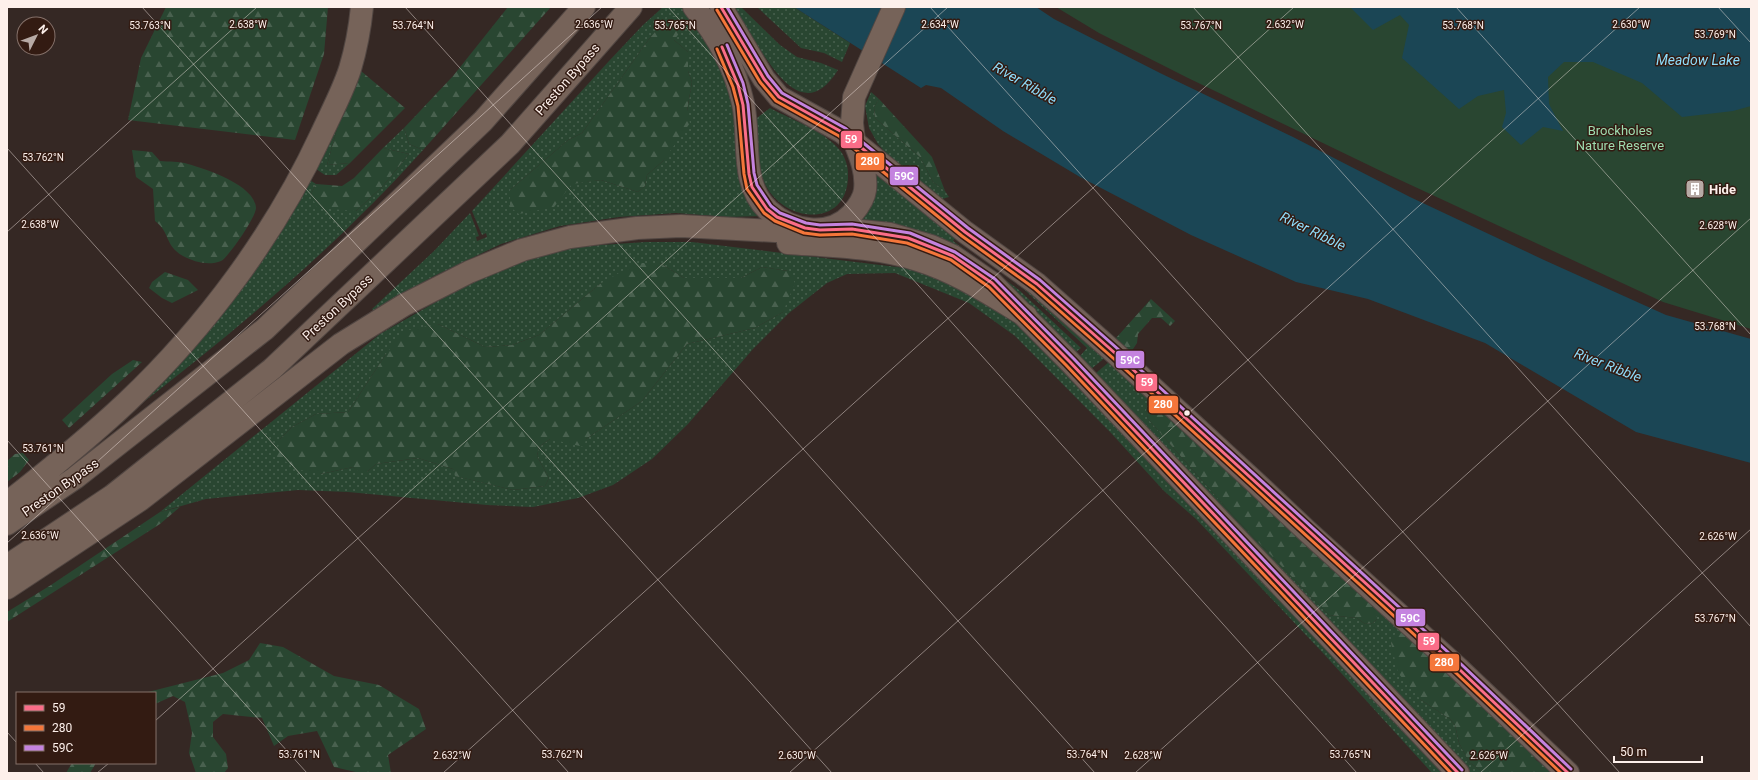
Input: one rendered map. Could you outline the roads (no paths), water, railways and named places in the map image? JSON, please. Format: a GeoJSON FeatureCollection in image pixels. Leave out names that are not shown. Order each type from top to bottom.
{"type":"FeatureCollection","features":[{"type":"Feature","properties":{"kind":"highway"},"geometry":{"type":"LineString","coordinates":[[331,113],[349,7]]}},
{"type":"Feature","properties":{"kind":"highway"},"geometry":{"type":"LineString","coordinates":[[7,503],[60,461],[127,402],[187,338],[241,270],[292,192],[331,113],[350,70],[362,7]]}},
{"type":"Feature","properties":{"kind":"highway","name":"Preston Bypass"},"geometry":{"type":"LineString","coordinates":[[7,524],[75,478],[265,329],[483,121],[584,7]]}},
{"type":"Feature","properties":{"kind":"highway"},"geometry":{"type":"LineString","coordinates":[[694,7],[723,49],[738,85],[746,128],[749,174],[752,187],[759,199],[777,217],[790,223],[826,229],[890,234],[931,246],[953,256],[992,283],[1026,316],[1458,773]]}},
{"type":"Feature","properties":{"kind":"highway"},"geometry":{"type":"LineString","coordinates":[[721,7],[772,90],[788,103],[830,124],[855,142],[965,232],[1030,279],[1116,354],[1254,480],[1307,531],[1459,669],[1568,773]]}},
{"type":"Feature","properties":{"kind":"highway"},"geometry":{"type":"LineString","coordinates":[[7,588],[140,500],[341,344],[404,305],[469,272],[522,250],[570,238],[604,232],[637,228],[681,226],[775,231],[826,229],[841,224],[854,211],[865,192],[865,172],[855,142],[852,123],[853,105],[858,84],[882,37],[894,7]]}},
{"type":"Feature","properties":{"kind":"highway","name":"Preston Bypass"},"geometry":{"type":"LineString","coordinates":[[7,566],[112,496],[272,369],[510,144],[625,14]]}},
{"type":"Feature","properties":{"kind":"highway"},"geometry":{"type":"LineString","coordinates":[[681,226],[743,238],[886,253],[918,260],[963,279],[1026,316]]}},
{"type":"Feature","properties":{"kind":"water","name":"River Ribble"},"geometry":{"type":"Polygon","coordinates":[[[794,7],[1036,7],[1054,19],[1160,73],[1293,137],[1410,197],[1544,260],[1666,315],[1751,339],[1751,463],[1636,432],[1485,343],[1368,299],[1296,282],[1191,235],[1080,177],[1003,131],[941,88],[926,85],[921,88],[794,7]]]}},
{"type":"Feature","properties":{"kind":"water","name":"Meadow Lake"},"geometry":{"type":"Polygon","coordinates":[[[1350,7],[1751,7],[1751,106],[1733,111],[1682,117],[1642,83],[1593,62],[1564,62],[1548,77],[1549,104],[1563,131],[1543,127],[1521,145],[1502,127],[1506,113],[1504,90],[1478,96],[1459,109],[1402,58],[1409,25],[1400,15],[1373,30],[1350,7]]]}},
{"type":"Feature","properties":{"kind":"place","name":"Hide"},"geometry":{"type":"Point","coordinates":[1695,189]}},
{"type":"Feature","properties":{"kind":"park label","name":"Brockholes Nature Reserve"},"geometry":{"type":"Point","coordinates":[1620,138]}}]}
